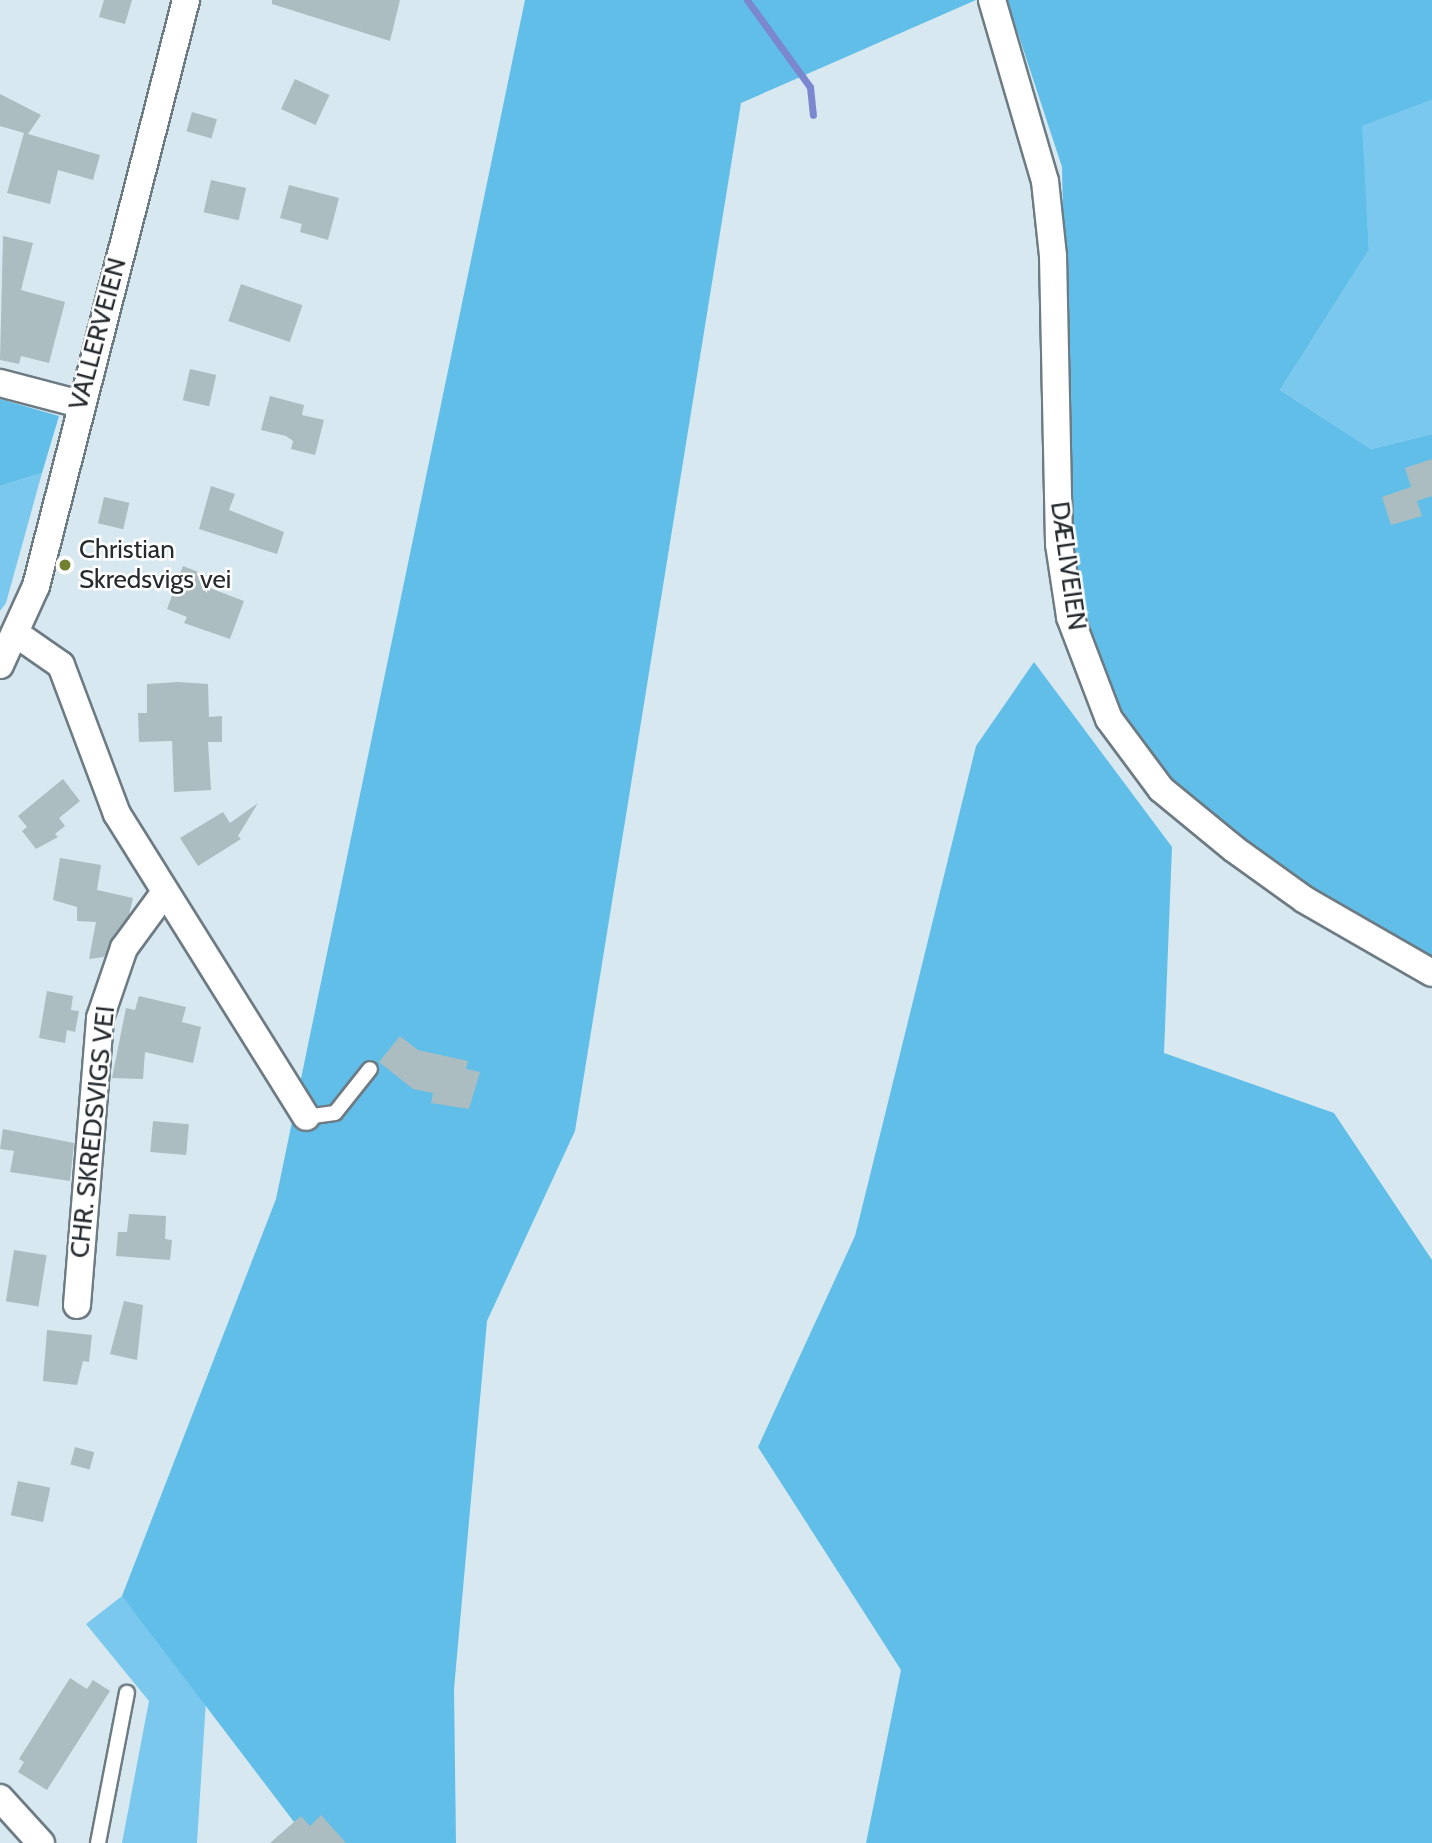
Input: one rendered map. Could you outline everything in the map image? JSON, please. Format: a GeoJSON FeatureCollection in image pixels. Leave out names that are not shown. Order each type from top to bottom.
{"type":"FeatureCollection","features":[{"type":"Feature","properties":{"kind":"street","name":"VALLERVEIEN"},"geometry":{"type":"LineString","coordinates":[[0,665],[36,586],[80,404],[186,0]]}},
{"type":"Feature","properties":{"kind":"street","name":"DÆLIVEIEN"},"geometry":{"type":"LineString","coordinates":[[992,0],[1045,181],[1053,256],[1059,544],[1070,617],[1109,719],[1161,789],[1234,849],[1305,900],[1432,973]]}},
{"type":"Feature","properties":{"kind":"street"},"geometry":{"type":"LineString","coordinates":[[0,383],[80,404]]}},
{"type":"Feature","properties":{"kind":"street"},"geometry":{"type":"LineString","coordinates":[[15,633],[61,665],[117,814],[306,1117]]}},
{"type":"Feature","properties":{"kind":"street","name":"CHR. SKREDSVIGS VEI"},"geometry":{"type":"LineString","coordinates":[[77,1305],[100,1018],[124,948],[165,892]]}},
{"type":"Feature","properties":{"kind":"street"},"geometry":{"type":"LineString","coordinates":[[1,1803],[41,1843]]}},
{"type":"Feature","properties":{"kind":"lane"},"geometry":{"type":"LineString","coordinates":[[306,1117],[335,1113],[370,1069]]}},
{"type":"Feature","properties":{"kind":"lane"},"geometry":{"type":"LineString","coordinates":[[98,1843],[127,1693]]}},
{"type":"Feature","properties":{"kind":"shaded area"},"geometry":{"type":"Polygon","coordinates":[[[525,0],[976,0],[741,103],[575,1131],[487,1321],[454,1689],[456,1843],[310,1843],[122,1596],[276,1199],[525,0]]]}},
{"type":"Feature","properties":{"kind":"shaded area"},"geometry":{"type":"Polygon","coordinates":[[[1007,0],[1432,0],[1432,100],[1362,126],[1369,250],[1280,390],[1371,449],[1432,434],[1432,962],[1233,845],[1108,710],[1070,538],[1062,167],[1007,0]]]}},
{"type":"Feature","properties":{"kind":"shaded area"},"geometry":{"type":"Polygon","coordinates":[[[1432,100],[1432,434],[1371,449],[1280,390],[1369,250],[1361,126],[1432,100]]]}},
{"type":"Feature","properties":{"kind":"shaded area"},"geometry":{"type":"Polygon","coordinates":[[[0,399],[59,416],[42,473],[0,486],[0,399]]]}},
{"type":"Feature","properties":{"kind":"shaded area"},"geometry":{"type":"Polygon","coordinates":[[[42,473],[6,603],[0,611],[0,486],[42,473]]]}},
{"type":"Feature","properties":{"kind":"shaded area"},"geometry":{"type":"Polygon","coordinates":[[[1034,662],[1172,847],[1164,1053],[1334,1113],[1432,1260],[1432,1843],[866,1843],[901,1670],[758,1447],[855,1236],[976,746],[1034,662]]]}},
{"type":"Feature","properties":{"kind":"shaded area"},"geometry":{"type":"Polygon","coordinates":[[[122,1596],[206,1700],[197,1843],[122,1843],[149,1701],[86,1624],[122,1596]]]}},
{"type":"Feature","properties":{"kind":"building"},"geometry":{"type":"Polygon","coordinates":[[[104,0],[132,0],[125,24],[99,17],[104,0]]]}},
{"type":"Feature","properties":{"kind":"building"},"geometry":{"type":"Polygon","coordinates":[[[272,0],[400,0],[390,41],[272,4],[272,0]]]}},
{"type":"Feature","properties":{"kind":"building"},"geometry":{"type":"Polygon","coordinates":[[[295,79],[329,95],[315,125],[281,109],[295,79]]]}},
{"type":"Feature","properties":{"kind":"building"},"geometry":{"type":"Polygon","coordinates":[[[0,94],[41,115],[28,134],[100,155],[93,180],[58,170],[50,204],[7,193],[24,133],[0,126],[0,94]]]}},
{"type":"Feature","properties":{"kind":"building"},"geometry":{"type":"Polygon","coordinates":[[[192,112],[217,119],[211,138],[186,131],[192,112]]]}},
{"type":"Feature","properties":{"kind":"building"},"geometry":{"type":"Polygon","coordinates":[[[211,180],[246,188],[239,220],[204,212],[211,180]]]}},
{"type":"Feature","properties":{"kind":"building"},"geometry":{"type":"Polygon","coordinates":[[[289,185],[339,198],[328,240],[300,232],[302,224],[280,218],[289,185]]]}},
{"type":"Feature","properties":{"kind":"building"},"geometry":{"type":"Polygon","coordinates":[[[3,236],[33,243],[21,290],[65,302],[49,363],[21,356],[19,364],[0,360],[3,236]]]}},
{"type":"Feature","properties":{"kind":"building"},"geometry":{"type":"Polygon","coordinates":[[[241,284],[302,305],[290,342],[228,321],[241,284]]]}},
{"type":"Feature","properties":{"kind":"building"},"geometry":{"type":"Polygon","coordinates":[[[190,369],[216,375],[209,406],[183,400],[190,369]]]}},
{"type":"Feature","properties":{"kind":"building"},"geometry":{"type":"Polygon","coordinates":[[[270,396],[304,405],[302,415],[324,420],[315,455],[291,449],[293,441],[286,436],[261,430],[270,396]]]}},
{"type":"Feature","properties":{"kind":"building"},"geometry":{"type":"Polygon","coordinates":[[[1432,459],[1432,496],[1417,501],[1422,516],[1391,525],[1382,497],[1411,487],[1405,468],[1432,459]]]}},
{"type":"Feature","properties":{"kind":"building"},"geometry":{"type":"Polygon","coordinates":[[[211,486],[235,494],[229,510],[284,532],[277,554],[199,529],[211,486]]]}},
{"type":"Feature","properties":{"kind":"building"},"geometry":{"type":"Polygon","coordinates":[[[104,497],[129,503],[123,529],[98,523],[104,497]]]}},
{"type":"Feature","properties":{"kind":"building"},"geometry":{"type":"Polygon","coordinates":[[[183,566],[206,575],[202,585],[244,601],[230,639],[184,623],[187,617],[167,609],[183,566]]]}},
{"type":"Feature","properties":{"kind":"building"},"geometry":{"type":"Polygon","coordinates":[[[147,684],[208,684],[209,717],[222,716],[222,742],[208,742],[211,790],[174,792],[172,741],[139,742],[138,713],[147,713],[147,684]]]}},
{"type":"Feature","properties":{"kind":"building"},"geometry":{"type":"Polygon","coordinates":[[[63,779],[80,801],[59,818],[65,826],[55,834],[58,837],[36,849],[22,831],[27,827],[18,816],[63,779]]]}},
{"type":"Feature","properties":{"kind":"building"},"geometry":{"type":"Polygon","coordinates":[[[258,803],[238,836],[241,839],[198,866],[180,838],[223,812],[230,823],[258,803]]]}},
{"type":"Feature","properties":{"kind":"building"},"geometry":{"type":"Polygon","coordinates":[[[60,858],[101,865],[97,890],[133,898],[129,915],[104,957],[89,959],[96,922],[77,921],[77,907],[53,900],[60,858]]]}},
{"type":"Feature","properties":{"kind":"building"},"geometry":{"type":"Polygon","coordinates":[[[47,991],[73,996],[71,1010],[79,1011],[75,1032],[67,1030],[65,1043],[39,1038],[47,991]]]}},
{"type":"Feature","properties":{"kind":"building"},"geometry":{"type":"Polygon","coordinates":[[[139,996],[186,1007],[182,1022],[201,1027],[193,1063],[145,1052],[143,1079],[112,1078],[126,1008],[135,1010],[139,996]]]}},
{"type":"Feature","properties":{"kind":"building"},"geometry":{"type":"Polygon","coordinates":[[[400,1036],[418,1050],[468,1061],[466,1069],[480,1072],[469,1109],[431,1103],[433,1093],[413,1089],[379,1062],[400,1036]]]}},
{"type":"Feature","properties":{"kind":"building"},"geometry":{"type":"Polygon","coordinates":[[[153,1121],[189,1124],[186,1155],[150,1152],[153,1121]]]}},
{"type":"Feature","properties":{"kind":"building"},"geometry":{"type":"Polygon","coordinates":[[[3,1129],[74,1143],[70,1181],[10,1172],[14,1151],[0,1149],[3,1129]]]}},
{"type":"Feature","properties":{"kind":"building"},"geometry":{"type":"Polygon","coordinates":[[[129,1214],[166,1216],[165,1239],[172,1240],[170,1260],[116,1256],[118,1232],[127,1232],[129,1214]]]}},
{"type":"Feature","properties":{"kind":"building"},"geometry":{"type":"Polygon","coordinates":[[[14,1250],[47,1255],[38,1307],[6,1301],[14,1250]]]}},
{"type":"Feature","properties":{"kind":"building"},"geometry":{"type":"Polygon","coordinates":[[[124,1301],[143,1305],[137,1360],[110,1354],[124,1301]]]}},
{"type":"Feature","properties":{"kind":"building"},"geometry":{"type":"Polygon","coordinates":[[[47,1330],[92,1335],[89,1362],[83,1361],[77,1385],[43,1381],[47,1330]]]}},
{"type":"Feature","properties":{"kind":"building"},"geometry":{"type":"Polygon","coordinates":[[[75,1447],[94,1452],[90,1470],[70,1464],[75,1447]]]}},
{"type":"Feature","properties":{"kind":"building"},"geometry":{"type":"Polygon","coordinates":[[[18,1481],[50,1488],[43,1522],[11,1515],[18,1481]]]}},
{"type":"Feature","properties":{"kind":"building"},"geometry":{"type":"Polygon","coordinates":[[[70,1678],[87,1689],[93,1680],[110,1691],[47,1790],[18,1772],[24,1762],[19,1759],[70,1678]]]}},
{"type":"Feature","properties":{"kind":"building"},"geometry":{"type":"Polygon","coordinates":[[[321,1815],[346,1843],[270,1843],[301,1816],[310,1826],[321,1815]]]}},
{"type":"Feature","properties":{"kind":"waterway"},"geometry":{"type":"LineString","coordinates":[[747,0],[810,87],[813,115]]}},
{"type":"Feature","properties":{"kind":"place","name":"Christian Skredsvigs vei"},"geometry":{"type":"Point","coordinates":[65,565]}}]}
